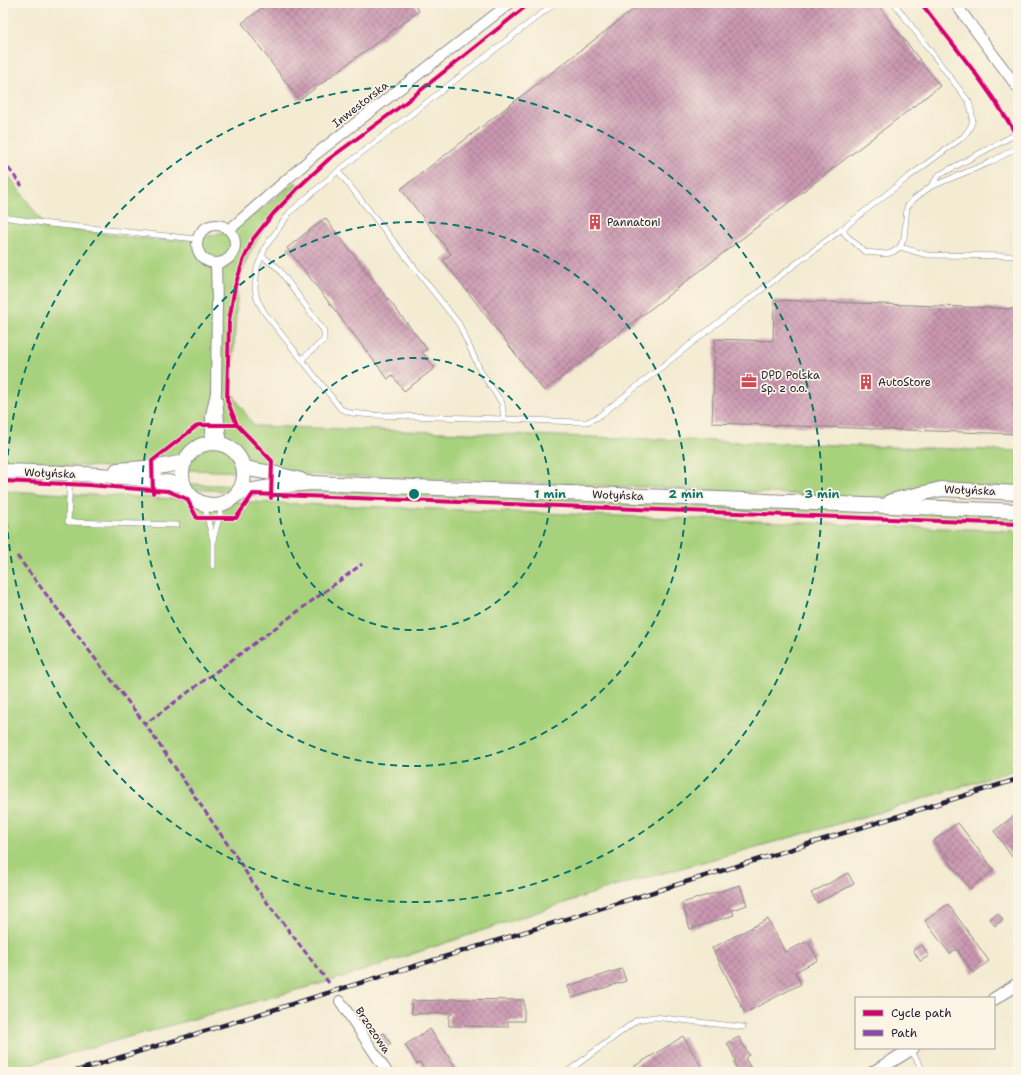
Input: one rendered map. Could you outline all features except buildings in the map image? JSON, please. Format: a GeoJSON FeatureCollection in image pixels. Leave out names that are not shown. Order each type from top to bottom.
{"type":"FeatureCollection","features":[{"type":"Feature","properties":{"kind":"main road"},"geometry":{"type":"LineString","coordinates":[[208,443],[223,445],[236,453],[243,467],[243,481],[237,494],[232,499],[223,503],[211,505],[204,504],[192,497],[184,485],[182,473],[185,462],[194,450],[208,443]]}},
{"type":"Feature","properties":{"kind":"main road","name":"Wołyńska"},"geometry":{"type":"LineString","coordinates":[[98,474],[114,470],[158,467],[185,462]]}},
{"type":"Feature","properties":{"kind":"main road","name":"Wołyńska"},"geometry":{"type":"LineString","coordinates":[[243,467],[312,483]]}},
{"type":"Feature","properties":{"kind":"main road","name":"Wołyńska"},"geometry":{"type":"LineString","coordinates":[[3,471],[98,474],[164,481],[184,485]]}},
{"type":"Feature","properties":{"kind":"main road","name":"Wołyńska"},"geometry":{"type":"LineString","coordinates":[[237,494],[250,490],[312,483],[1018,511]]}},
{"type":"Feature","properties":{"kind":"main road","name":"Wołyńska"},"geometry":{"type":"LineString","coordinates":[[877,505],[941,489],[1018,493]]}},
{"type":"Feature","properties":{"kind":"street","name":"Inwestorska"},"geometry":{"type":"LineString","coordinates":[[229,230],[316,154],[510,3]]}},
{"type":"Feature","properties":{"kind":"street"},"geometry":{"type":"LineString","coordinates":[[954,3],[1018,88]]}},
{"type":"Feature","properties":{"kind":"street"},"geometry":{"type":"LineString","coordinates":[[219,225],[229,230],[234,240],[233,251],[226,259],[216,263],[208,261],[201,256],[197,248],[197,239],[203,230],[208,226],[219,225]]}},
{"type":"Feature","properties":{"kind":"street"},"geometry":{"type":"LineString","coordinates":[[216,263],[216,393],[220,415],[220,435],[223,445]]}},
{"type":"Feature","properties":{"kind":"street"},"geometry":{"type":"LineString","coordinates":[[208,443],[211,435],[211,415],[216,393]]}},
{"type":"Feature","properties":{"kind":"street"},"geometry":{"type":"LineString","coordinates":[[995,998],[1018,984]]}},
{"type":"Feature","properties":{"kind":"street","name":"Brzozowa"},"geometry":{"type":"LineString","coordinates":[[340,1001],[387,1072]]}},
{"type":"Feature","properties":{"kind":"street"},"geometry":{"type":"LineString","coordinates":[[874,1072],[912,1049]]}},
{"type":"Feature","properties":{"kind":"lane"},"geometry":{"type":"LineString","coordinates":[[555,3],[338,171],[290,212],[266,246],[257,268],[255,288],[257,299],[264,312],[341,408],[351,413],[372,415],[577,422],[587,422],[598,417],[720,321],[963,137],[970,130],[974,119],[970,102],[894,3]]}},
{"type":"Feature","properties":{"kind":"lane"},"geometry":{"type":"LineString","coordinates":[[930,187],[939,175],[1018,133]]}},
{"type":"Feature","properties":{"kind":"lane"},"geometry":{"type":"LineString","coordinates":[[842,229],[846,235],[865,252],[887,254],[893,252],[900,247],[905,232],[907,207],[914,199],[930,187],[991,162],[1018,147]]}},
{"type":"Feature","properties":{"kind":"lane"},"geometry":{"type":"LineString","coordinates":[[338,171],[459,324],[481,372],[502,403],[504,419]]}},
{"type":"Feature","properties":{"kind":"lane"},"geometry":{"type":"LineString","coordinates":[[3,217],[197,239]]}},
{"type":"Feature","properties":{"kind":"lane"},"geometry":{"type":"LineString","coordinates":[[900,247],[927,254],[1018,256]]}},
{"type":"Feature","properties":{"kind":"lane"},"geometry":{"type":"LineString","coordinates":[[262,256],[278,268],[324,331],[324,340],[302,359]]}},
{"type":"Feature","properties":{"kind":"lane"},"geometry":{"type":"LineString","coordinates":[[70,473],[68,522],[177,525]]}},
{"type":"Feature","properties":{"kind":"lane"},"geometry":{"type":"LineString","coordinates":[[213,541],[223,503]]}},
{"type":"Feature","properties":{"kind":"lane"},"geometry":{"type":"LineString","coordinates":[[204,504],[213,541],[213,566]]}},
{"type":"Feature","properties":{"kind":"lane"},"geometry":{"type":"LineString","coordinates":[[567,1072],[637,1020],[654,1017],[743,1027]]}},
{"type":"Feature","properties":{"kind":"lane"},"geometry":{"type":"LineString","coordinates":[[912,1049],[924,1072]]}},
{"type":"Feature","properties":{"kind":"green space"},"geometry":{"type":"Polygon","coordinates":[[[3,168],[46,227],[158,240],[200,239],[226,231],[252,216],[295,182],[301,188],[266,225],[249,254],[238,283],[231,389],[231,347],[229,389],[254,426],[1018,451],[1018,488],[946,485],[883,499],[691,489],[3,463],[3,168]]]}},
{"type":"Feature","properties":{"kind":"green space"},"geometry":{"type":"Polygon","coordinates":[[[3,477],[166,483],[173,489],[88,482],[3,479],[3,477]]]}},
{"type":"Feature","properties":{"kind":"green space"},"geometry":{"type":"Polygon","coordinates":[[[190,484],[1018,516],[1018,522],[183,489],[190,484]]]}},
{"type":"Feature","properties":{"kind":"green space"},"geometry":{"type":"Polygon","coordinates":[[[3,491],[222,501],[1018,531],[1018,769],[877,813],[603,890],[344,977],[3,1072],[3,491]]]}},
{"type":"Feature","properties":{"kind":"railway"},"geometry":{"type":"LineString","coordinates":[[73,1072],[1018,779]]}},
{"type":"Feature","properties":{"kind":"marked path"},"geometry":{"type":"LineString","coordinates":[[3,161],[22,186]]}},
{"type":"Feature","properties":{"kind":"marked path"},"geometry":{"type":"LineString","coordinates":[[17,556],[145,724]]}},
{"type":"Feature","properties":{"kind":"marked path"},"geometry":{"type":"LineString","coordinates":[[329,983],[256,888],[145,724],[362,564]]}},
{"type":"Feature","properties":{"kind":"cycle path"},"geometry":{"type":"LineString","coordinates":[[237,425],[227,400],[229,321],[235,286],[243,261],[253,239],[273,214],[329,159],[401,106],[530,3]]}},
{"type":"Feature","properties":{"kind":"cycle path"},"geometry":{"type":"LineString","coordinates":[[921,3],[960,52],[996,103],[1018,138]]}},
{"type":"Feature","properties":{"kind":"cycle path"},"geometry":{"type":"LineString","coordinates":[[153,493],[152,461],[198,425],[237,425],[272,461],[271,498]]}},
{"type":"Feature","properties":{"kind":"cycle path"},"geometry":{"type":"LineString","coordinates":[[3,481],[168,491],[187,499],[197,518],[236,518],[253,494],[1018,524]]}},
{"type":"Feature","properties":{"kind":"place","name":"Pannatoni"},"geometry":{"type":"Point","coordinates":[595,222]}},
{"type":"Feature","properties":{"kind":"place","name":"DPD Polska Sp. z o.o."},"geometry":{"type":"Point","coordinates":[749,381]}},
{"type":"Feature","properties":{"kind":"place","name":"AutoStore"},"geometry":{"type":"Point","coordinates":[866,382]}}]}
